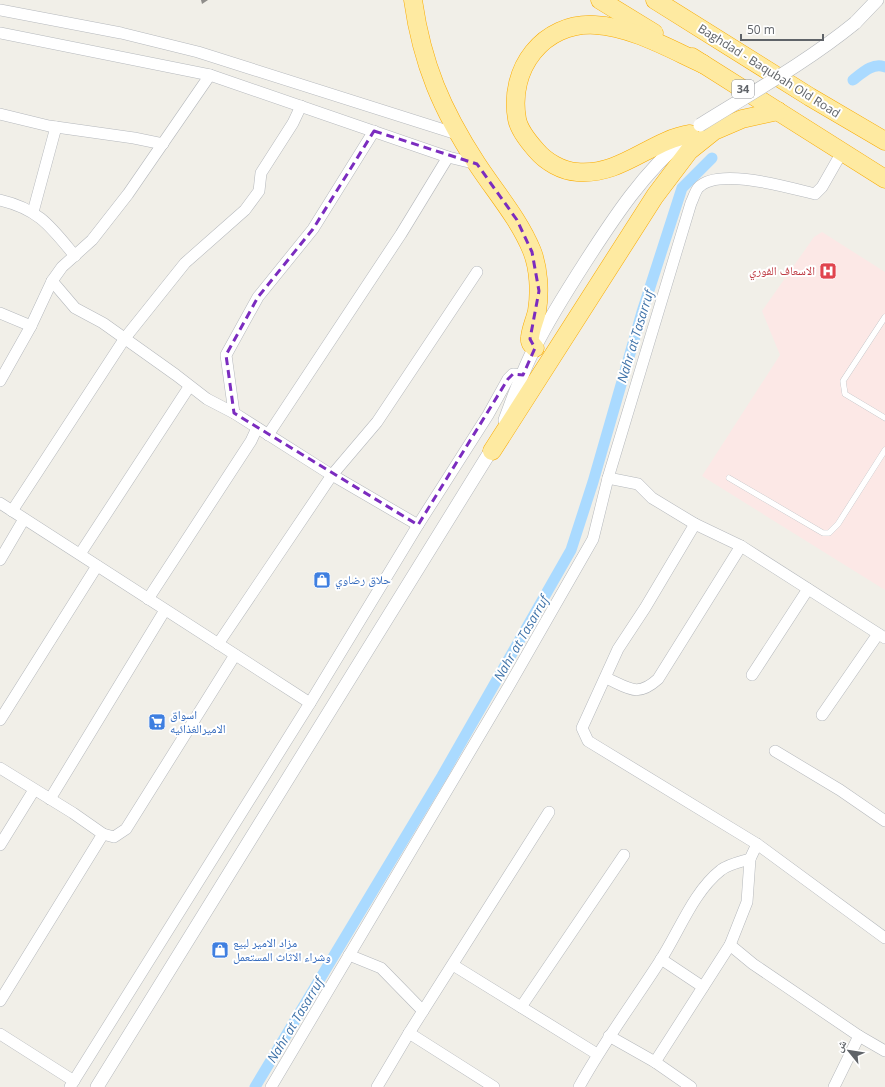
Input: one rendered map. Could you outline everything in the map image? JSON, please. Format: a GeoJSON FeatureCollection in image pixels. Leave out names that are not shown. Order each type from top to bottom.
{"type":"FeatureCollection","features":[{"type":"Feature","properties":{"kind":"highway"},"geometry":{"type":"LineString","coordinates":[[413,0],[421,46],[433,84],[450,121],[477,164],[517,220],[532,252],[537,272],[539,291],[537,310],[530,338],[531,344],[535,348]]}},
{"type":"Feature","properties":{"kind":"highway","name":"34"},"geometry":{"type":"LineString","coordinates":[[600,0],[778,111],[885,180]]}},
{"type":"Feature","properties":{"kind":"highway","name":"Baghdad - Baqubah Old Road"},"geometry":{"type":"LineString","coordinates":[[655,0],[810,98],[885,141]]}},
{"type":"Feature","properties":{"kind":"highway"},"geometry":{"type":"LineString","coordinates":[[695,129],[674,136],[626,162],[593,172],[576,172],[556,166],[541,156],[526,138],[517,120],[516,96],[518,79],[528,57],[540,42],[558,31],[572,27],[595,25],[636,35],[703,64]]}},
{"type":"Feature","properties":{"kind":"highway"},"geometry":{"type":"LineString","coordinates":[[492,451],[655,196],[689,151],[714,131],[742,119],[778,111]]}},
{"type":"Feature","properties":{"kind":"street"},"geometry":{"type":"LineString","coordinates":[[97,1087],[492,451],[535,348],[572,282],[614,216],[669,151],[695,129],[824,48],[855,23],[877,0]]}},
{"type":"Feature","properties":{"kind":"street"},"geometry":{"type":"LineString","coordinates":[[0,10],[152,40],[245,66],[460,135]]}},
{"type":"Feature","properties":{"kind":"street"},"geometry":{"type":"LineString","coordinates":[[0,33],[210,75],[448,156],[477,164]]}},
{"type":"Feature","properties":{"kind":"street"},"geometry":{"type":"LineString","coordinates":[[238,84],[245,66]]}},
{"type":"Feature","properties":{"kind":"street"},"geometry":{"type":"LineString","coordinates":[[0,381],[31,326],[52,281],[62,267],[92,240],[128,194],[210,75]]}},
{"type":"Feature","properties":{"kind":"street"},"geometry":{"type":"LineString","coordinates":[[12,511],[125,338],[185,263],[245,210],[259,191],[261,173],[293,123],[301,106]]}},
{"type":"Feature","properties":{"kind":"street"},"geometry":{"type":"LineString","coordinates":[[0,114],[56,127],[134,138],[163,144]]}},
{"type":"Feature","properties":{"kind":"street"},"geometry":{"type":"LineString","coordinates":[[33,212],[56,127]]}},
{"type":"Feature","properties":{"kind":"street"},"geometry":{"type":"LineString","coordinates":[[234,413],[226,355],[258,297],[313,229],[374,131]]}},
{"type":"Feature","properties":{"kind":"street"},"geometry":{"type":"LineString","coordinates":[[271,1087],[506,690],[593,538],[608,478],[692,203],[698,188],[711,180],[745,178],[815,194],[822,187],[842,152]]}},
{"type":"Feature","properties":{"kind":"street"},"geometry":{"type":"LineString","coordinates":[[268,434],[401,234],[448,156]]}},
{"type":"Feature","properties":{"kind":"street"},"geometry":{"type":"LineString","coordinates":[[0,200],[33,212],[53,230],[74,256]]}},
{"type":"Feature","properties":{"kind":"street"},"geometry":{"type":"LineString","coordinates":[[218,644],[332,475],[377,422],[477,272]]}},
{"type":"Feature","properties":{"kind":"street"},"geometry":{"type":"LineString","coordinates":[[52,281],[75,308],[103,323],[125,338],[207,399],[234,413],[332,475],[418,525]]}},
{"type":"Feature","properties":{"kind":"street"},"geometry":{"type":"LineString","coordinates":[[0,313],[31,326]]}},
{"type":"Feature","properties":{"kind":"street"},"geometry":{"type":"LineString","coordinates":[[0,1034],[72,1084],[310,703],[418,525],[488,415],[508,379],[513,374],[523,375]]}},
{"type":"Feature","properties":{"kind":"street"},"geometry":{"type":"LineString","coordinates":[[80,554],[189,386]]}},
{"type":"Feature","properties":{"kind":"street"},"geometry":{"type":"LineString","coordinates":[[148,599],[251,441],[257,428]]}},
{"type":"Feature","properties":{"kind":"street"},"geometry":{"type":"LineString","coordinates":[[608,478],[638,484],[652,498],[695,524],[741,546],[882,636],[822,715]]}},
{"type":"Feature","properties":{"kind":"street"},"geometry":{"type":"LineString","coordinates":[[0,503],[310,703]]}},
{"type":"Feature","properties":{"kind":"street"},"geometry":{"type":"LineString","coordinates":[[0,560],[24,519]]}},
{"type":"Feature","properties":{"kind":"street"},"geometry":{"type":"LineString","coordinates":[[695,524],[645,608],[618,649],[582,728],[588,741],[757,844],[885,937]]}},
{"type":"Feature","properties":{"kind":"street"},"geometry":{"type":"LineString","coordinates":[[606,678],[634,691],[647,689],[658,679],[741,546]]}},
{"type":"Feature","properties":{"kind":"street"},"geometry":{"type":"LineString","coordinates":[[0,720],[97,566]]}},
{"type":"Feature","properties":{"kind":"street"},"geometry":{"type":"LineString","coordinates":[[752,675],[808,589]]}},
{"type":"Feature","properties":{"kind":"street"},"geometry":{"type":"LineString","coordinates":[[50,799],[165,610]]}},
{"type":"Feature","properties":{"kind":"street"},"geometry":{"type":"LineString","coordinates":[[0,768],[74,813],[103,834],[114,836],[126,829],[235,656]]}},
{"type":"Feature","properties":{"kind":"street"},"geometry":{"type":"LineString","coordinates":[[775,751],[840,790],[885,821]]}},
{"type":"Feature","properties":{"kind":"street"},"geometry":{"type":"LineString","coordinates":[[0,845],[34,790]]}},
{"type":"Feature","properties":{"kind":"street"},"geometry":{"type":"LineString","coordinates":[[377,1087],[409,1033],[549,812]]}},
{"type":"Feature","properties":{"kind":"street"},"geometry":{"type":"LineString","coordinates":[[0,1001],[103,834]]}},
{"type":"Feature","properties":{"kind":"street"},"geometry":{"type":"LineString","coordinates":[[655,1062],[730,946],[747,902],[750,859],[757,844]]}},
{"type":"Feature","properties":{"kind":"street"},"geometry":{"type":"LineString","coordinates":[[521,1007],[624,855]]}},
{"type":"Feature","properties":{"kind":"street"},"geometry":{"type":"LineString","coordinates":[[579,1087],[597,1054],[661,959],[696,898],[722,870],[738,862],[750,859]]}},
{"type":"Feature","properties":{"kind":"street"},"geometry":{"type":"LineString","coordinates":[[730,946],[859,1036],[885,1051]]}},
{"type":"Feature","properties":{"kind":"street"},"geometry":{"type":"LineString","coordinates":[[349,955],[382,968],[423,1011]]}},
{"type":"Feature","properties":{"kind":"street"},"geometry":{"type":"LineString","coordinates":[[661,959],[703,987]]}},
{"type":"Feature","properties":{"kind":"street"},"geometry":{"type":"LineString","coordinates":[[453,965],[597,1054]]}},
{"type":"Feature","properties":{"kind":"street"},"geometry":{"type":"LineString","coordinates":[[409,1033],[494,1087]]}},
{"type":"Feature","properties":{"kind":"street"},"geometry":{"type":"LineString","coordinates":[[609,1036],[655,1062],[691,1087]]}},
{"type":"Feature","properties":{"kind":"street"},"geometry":{"type":"LineString","coordinates":[[834,1087],[859,1036]]}},
{"type":"Feature","properties":{"kind":"lane"},"geometry":{"type":"LineString","coordinates":[[885,317],[843,381],[845,394],[885,418]]}},
{"type":"Feature","properties":{"kind":"lane"},"geometry":{"type":"LineString","coordinates":[[728,478],[823,533],[829,533],[838,524],[885,450]]}},
{"type":"Feature","properties":{"kind":"highlighted area"},"geometry":{"type":"Polygon","coordinates":[[[374,131],[477,164],[517,220],[532,252],[539,291],[530,339],[535,348],[523,375],[513,374],[508,379],[418,525],[234,413],[226,355],[258,297],[313,229],[374,131]]]}},
{"type":"Feature","properties":{"kind":"shaded area"},"geometry":{"type":"Polygon","coordinates":[[[822,232],[885,272],[885,590],[702,476],[780,355],[762,311],[814,237],[822,232]]]}},
{"type":"Feature","properties":{"kind":"waterway","name":"Nahr at Tasarruf"},"geometry":{"type":"LineString","coordinates":[[853,80],[864,71],[872,67],[885,67]]}},
{"type":"Feature","properties":{"kind":"waterway","name":"Nahr at Tasarruf"},"geometry":{"type":"LineString","coordinates":[[255,1087],[442,776],[571,550],[593,482],[642,312],[682,188],[712,158]]}},
{"type":"Feature","properties":{"kind":"place","name":"الاسعاف الفوري"},"geometry":{"type":"Point","coordinates":[828,271]}},
{"type":"Feature","properties":{"kind":"place","name":"حلاق رضاوي"},"geometry":{"type":"Point","coordinates":[322,580]}},
{"type":"Feature","properties":{"kind":"place","name":"اسواق الاميرالغذائيه"},"geometry":{"type":"Point","coordinates":[157,722]}},
{"type":"Feature","properties":{"kind":"place","name":"مزاد الامير لبيع وشراء الاثاث المستعمل"},"geometry":{"type":"Point","coordinates":[220,950]}}]}
